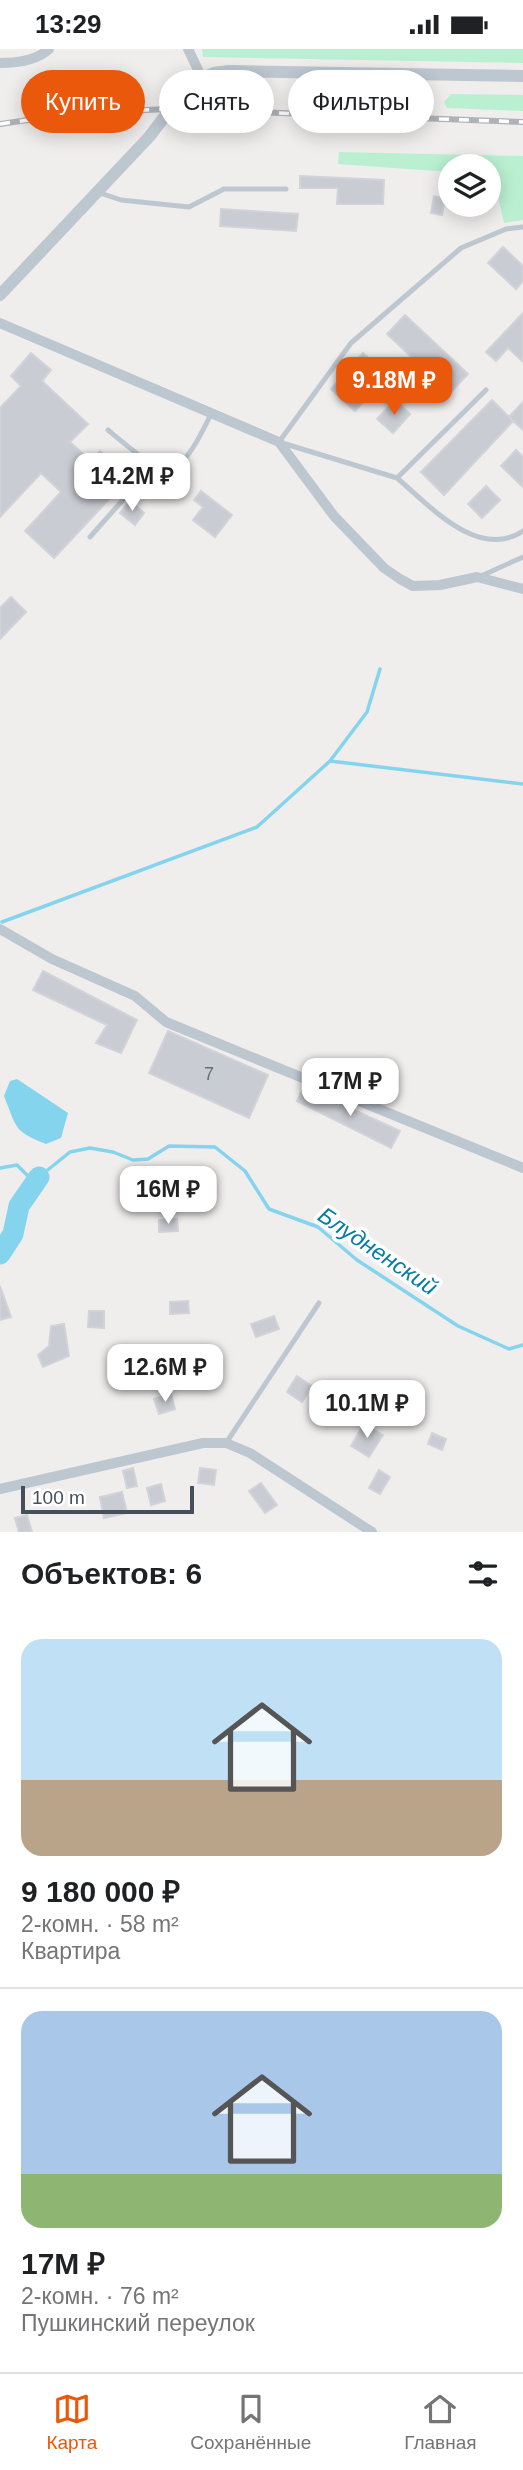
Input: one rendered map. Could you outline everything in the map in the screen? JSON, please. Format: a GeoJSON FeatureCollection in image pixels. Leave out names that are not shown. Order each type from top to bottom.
{"type":"FeatureCollection","features":[{"type":"Feature","properties":{"kind":"street"},"geometry":{"type":"LineString","coordinates":[[0,63],[18,63],[49,49]]}},
{"type":"Feature","properties":{"kind":"street"},"geometry":{"type":"LineString","coordinates":[[188,49],[198,70]]}},
{"type":"Feature","properties":{"kind":"street"},"geometry":{"type":"LineString","coordinates":[[274,72],[523,76]]}},
{"type":"Feature","properties":{"kind":"street"},"geometry":{"type":"LineString","coordinates":[[0,295],[159,123]]}},
{"type":"Feature","properties":{"kind":"street"},"geometry":{"type":"LineString","coordinates":[[0,323],[279,442],[334,516],[400,579],[413,586],[478,577],[523,589]]}},
{"type":"Feature","properties":{"kind":"street"},"geometry":{"type":"LineString","coordinates":[[0,929],[52,959],[135,996],[166,1022],[523,1168]]}},
{"type":"Feature","properties":{"kind":"street"},"geometry":{"type":"LineString","coordinates":[[0,1489],[203,1443],[226,1443],[250,1453],[372,1532]]}},
{"type":"Feature","properties":{"kind":"lane"},"geometry":{"type":"LineString","coordinates":[[97,192],[121,200],[155,206],[189,207],[224,189],[286,189]]}},
{"type":"Feature","properties":{"kind":"lane"},"geometry":{"type":"LineString","coordinates":[[523,227],[506,229],[461,248],[351,343],[279,442],[397,478],[447,521],[469,533],[497,541],[512,539],[523,531]]}},
{"type":"Feature","properties":{"kind":"lane"},"geometry":{"type":"LineString","coordinates":[[397,478],[486,390]]}},
{"type":"Feature","properties":{"kind":"lane"},"geometry":{"type":"LineString","coordinates":[[108,430],[152,467],[167,470],[183,462],[194,449],[212,412]]}},
{"type":"Feature","properties":{"kind":"lane"},"geometry":{"type":"LineString","coordinates":[[90,537],[152,467]]}},
{"type":"Feature","properties":{"kind":"lane"},"geometry":{"type":"LineString","coordinates":[[478,577],[523,557]]}},
{"type":"Feature","properties":{"kind":"lane"},"geometry":{"type":"LineString","coordinates":[[226,1443],[319,1303]]}},
{"type":"Feature","properties":{"kind":"green space"},"geometry":{"type":"Polygon","coordinates":[[[202,49],[523,49],[523,63],[203,57],[202,49]]]}},
{"type":"Feature","properties":{"kind":"green space"},"geometry":{"type":"Polygon","coordinates":[[[451,94],[523,95],[523,111],[447,108],[444,102],[451,94]]]}},
{"type":"Feature","properties":{"kind":"green space"},"geometry":{"type":"Polygon","coordinates":[[[339,152],[438,154],[438,171],[338,164],[339,152]]]}},
{"type":"Feature","properties":{"kind":"green space"},"geometry":{"type":"Polygon","coordinates":[[[501,156],[523,156],[523,220],[504,223],[501,210],[501,156]]]}},
{"type":"Feature","properties":{"kind":"water"},"geometry":{"type":"Polygon","coordinates":[[[17,1079],[68,1113],[61,1138],[46,1144],[27,1136],[18,1127],[4,1096],[10,1081],[17,1079]]]}},
{"type":"Feature","properties":{"kind":"building"},"geometry":{"type":"Polygon","coordinates":[[[300,176],[384,180],[383,204],[337,204],[338,188],[300,188],[300,176]]]}},
{"type":"Feature","properties":{"kind":"building"},"geometry":{"type":"Polygon","coordinates":[[[434,196],[438,197],[438,214],[431,213],[434,196]]]}},
{"type":"Feature","properties":{"kind":"building"},"geometry":{"type":"Polygon","coordinates":[[[221,209],[298,214],[296,231],[220,226],[221,209]]]}},
{"type":"Feature","properties":{"kind":"building"},"geometry":{"type":"Polygon","coordinates":[[[503,247],[523,266],[523,281],[516,289],[488,263],[503,247]]]}},
{"type":"Feature","properties":{"kind":"building"},"geometry":{"type":"Polygon","coordinates":[[[523,313],[523,362],[508,348],[496,361],[486,352],[523,313]]]}},
{"type":"Feature","properties":{"kind":"building"},"geometry":{"type":"Polygon","coordinates":[[[405,315],[468,374],[450,393],[387,334],[405,315]]]}},
{"type":"Feature","properties":{"kind":"building"},"geometry":{"type":"Polygon","coordinates":[[[31,353],[51,370],[42,381],[88,424],[70,442],[91,461],[100,451],[129,478],[54,558],[25,531],[61,492],[41,473],[0,517],[0,408],[21,386],[11,376],[31,353]]]}},
{"type":"Feature","properties":{"kind":"building"},"geometry":{"type":"Polygon","coordinates":[[[363,353],[387,375],[355,411],[331,389],[363,353]]]}},
{"type":"Feature","properties":{"kind":"building"},"geometry":{"type":"Polygon","coordinates":[[[395,400],[410,414],[393,433],[377,419],[395,400]]]}},
{"type":"Feature","properties":{"kind":"building"},"geometry":{"type":"Polygon","coordinates":[[[492,400],[513,421],[444,495],[421,472],[492,400]]]}},
{"type":"Feature","properties":{"kind":"building"},"geometry":{"type":"Polygon","coordinates":[[[523,402],[523,430],[509,417],[523,402]]]}},
{"type":"Feature","properties":{"kind":"building"},"geometry":{"type":"Polygon","coordinates":[[[516,450],[523,457],[523,487],[501,466],[516,450]]]}},
{"type":"Feature","properties":{"kind":"building"},"geometry":{"type":"Polygon","coordinates":[[[486,486],[500,500],[482,518],[468,504],[486,486]]]}},
{"type":"Feature","properties":{"kind":"building"},"geometry":{"type":"Polygon","coordinates":[[[201,491],[232,515],[215,537],[193,520],[203,507],[194,500],[201,491]]]}},
{"type":"Feature","properties":{"kind":"building"},"geometry":{"type":"Polygon","coordinates":[[[130,501],[144,513],[135,525],[120,513],[130,501]]]}},
{"type":"Feature","properties":{"kind":"building"},"geometry":{"type":"Polygon","coordinates":[[[11,597],[26,612],[0,639],[0,608],[11,597]]]}},
{"type":"Feature","properties":{"kind":"building"},"geometry":{"type":"Polygon","coordinates":[[[43,971],[137,1020],[121,1053],[96,1043],[107,1025],[33,990],[43,971]]]}},
{"type":"Feature","properties":{"kind":"building"},"geometry":{"type":"Polygon","coordinates":[[[168,1031],[268,1075],[249,1118],[149,1073],[168,1031]]]}},
{"type":"Feature","properties":{"kind":"building"},"geometry":{"type":"Polygon","coordinates":[[[304,1087],[400,1131],[391,1148],[297,1101],[304,1087]]]}},
{"type":"Feature","properties":{"kind":"building"},"geometry":{"type":"Polygon","coordinates":[[[177,1219],[178,1231],[159,1232],[159,1220],[177,1219]]]}},
{"type":"Feature","properties":{"kind":"building"},"geometry":{"type":"Polygon","coordinates":[[[0,1286],[11,1317],[0,1320],[0,1286]]]}},
{"type":"Feature","properties":{"kind":"building"},"geometry":{"type":"Polygon","coordinates":[[[188,1301],[189,1313],[170,1314],[170,1302],[188,1301]]]}},
{"type":"Feature","properties":{"kind":"building"},"geometry":{"type":"Polygon","coordinates":[[[89,1311],[104,1311],[104,1328],[88,1327],[89,1311]]]}},
{"type":"Feature","properties":{"kind":"building"},"geometry":{"type":"Polygon","coordinates":[[[274,1316],[279,1329],[256,1337],[251,1324],[274,1316]]]}},
{"type":"Feature","properties":{"kind":"building"},"geometry":{"type":"Polygon","coordinates":[[[64,1324],[69,1356],[43,1367],[38,1355],[49,1346],[51,1326],[64,1324]]]}},
{"type":"Feature","properties":{"kind":"building"},"geometry":{"type":"Polygon","coordinates":[[[191,1367],[195,1383],[178,1387],[175,1371],[191,1367]]]}},
{"type":"Feature","properties":{"kind":"building"},"geometry":{"type":"Polygon","coordinates":[[[297,1376],[312,1386],[302,1402],[287,1392],[297,1376]]]}},
{"type":"Feature","properties":{"kind":"building"},"geometry":{"type":"Polygon","coordinates":[[[171,1394],[175,1409],[159,1414],[154,1399],[171,1394]]]}},
{"type":"Feature","properties":{"kind":"building"},"geometry":{"type":"Polygon","coordinates":[[[364,1424],[383,1435],[369,1457],[351,1446],[364,1424]]]}},
{"type":"Feature","properties":{"kind":"building"},"geometry":{"type":"Polygon","coordinates":[[[432,1433],[446,1439],[442,1450],[428,1444],[432,1433]]]}},
{"type":"Feature","properties":{"kind":"building"},"geometry":{"type":"Polygon","coordinates":[[[133,1468],[137,1486],[127,1488],[123,1471],[133,1468]]]}},
{"type":"Feature","properties":{"kind":"building"},"geometry":{"type":"Polygon","coordinates":[[[200,1468],[216,1470],[214,1485],[198,1483],[200,1468]]]}},
{"type":"Feature","properties":{"kind":"building"},"geometry":{"type":"Polygon","coordinates":[[[379,1470],[390,1477],[380,1494],[369,1488],[379,1470]]]}},
{"type":"Feature","properties":{"kind":"building"},"geometry":{"type":"Polygon","coordinates":[[[261,1483],[277,1505],[265,1513],[249,1491],[261,1483]]]}},
{"type":"Feature","properties":{"kind":"building"},"geometry":{"type":"Polygon","coordinates":[[[161,1484],[165,1501],[151,1505],[147,1488],[161,1484]]]}},
{"type":"Feature","properties":{"kind":"building"},"geometry":{"type":"Polygon","coordinates":[[[122,1492],[127,1513],[104,1518],[100,1497],[122,1492]]]}},
{"type":"Feature","properties":{"kind":"building"},"geometry":{"type":"Polygon","coordinates":[[[27,1515],[32,1532],[19,1532],[15,1518],[27,1515]]]}},
{"type":"Feature","properties":{"kind":"waterway"},"geometry":{"type":"LineString","coordinates":[[330,761],[367,712],[380,669]]}},
{"type":"Feature","properties":{"kind":"waterway"},"geometry":{"type":"LineString","coordinates":[[2,922],[257,827],[330,761],[523,784]]}},
{"type":"Feature","properties":{"kind":"waterway","name":"Блудненский"},"geometry":{"type":"LineString","coordinates":[[0,1168],[17,1165],[29,1177],[39,1177],[70,1152],[90,1148],[113,1152],[133,1160],[148,1159],[169,1146],[215,1147],[245,1171],[269,1209],[318,1227],[357,1260],[458,1326],[509,1349],[523,1345]]}},
{"type":"Feature","properties":{"kind":"waterway"},"geometry":{"type":"LineString","coordinates":[[0,1254],[13,1234],[19,1206],[39,1177]]}},
{"type":"Feature","properties":{"kind":"railway"},"geometry":{"type":"LineString","coordinates":[[0,124],[77,113],[169,109],[523,122]]}}]}
